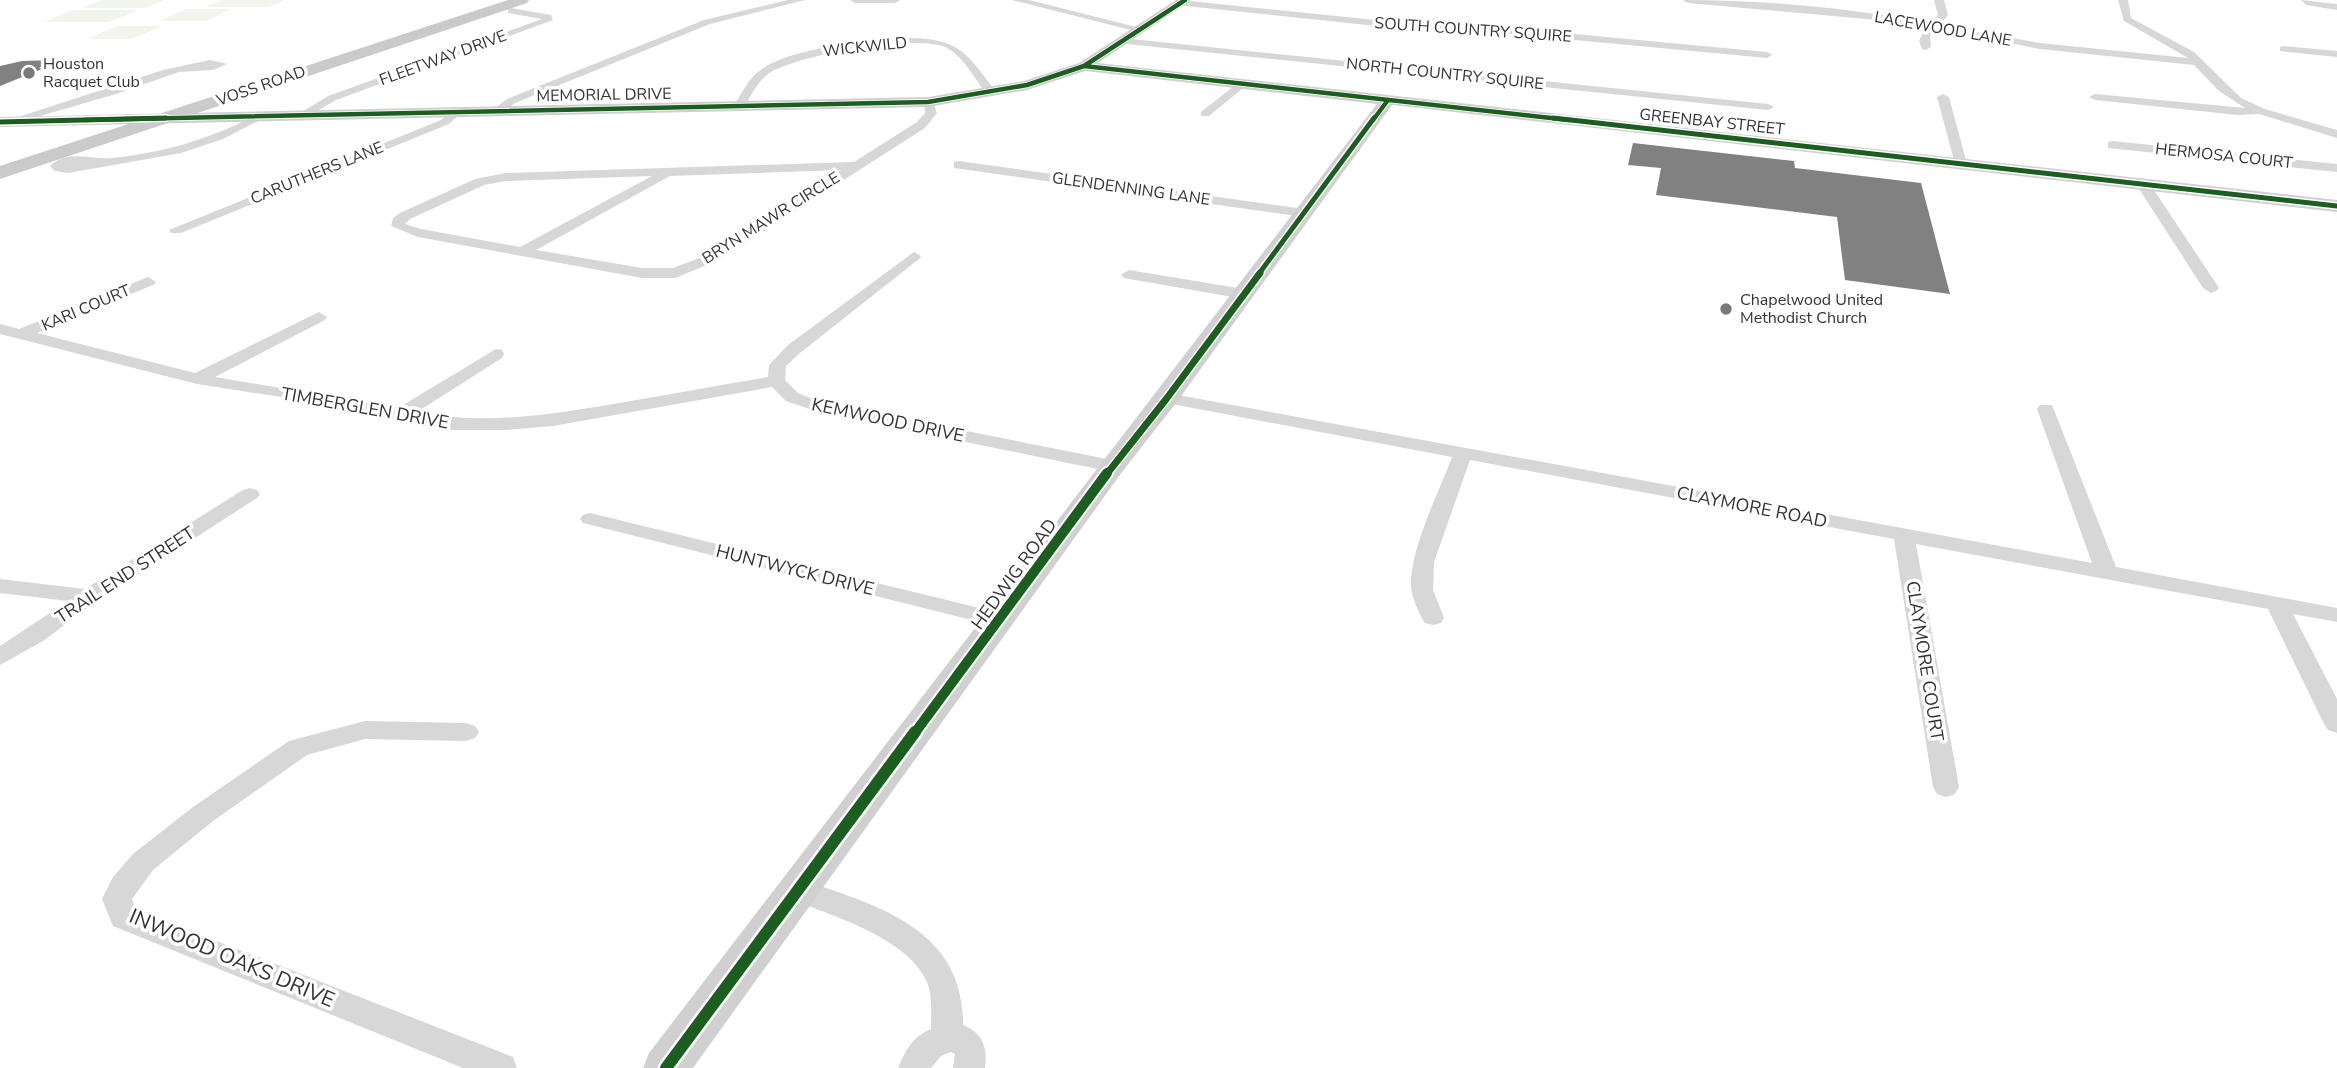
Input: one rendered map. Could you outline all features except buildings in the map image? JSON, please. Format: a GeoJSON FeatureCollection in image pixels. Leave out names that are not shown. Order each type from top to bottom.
{"type":"FeatureCollection","features":[{"type":"Feature","properties":{"kind":"main road","name":"VOSS ROAD"},"geometry":{"type":"LineString","coordinates":[[0,173],[368,48],[513,4]]}},
{"type":"Feature","properties":{"kind":"main road","name":"VOSS ROAD"},"geometry":{"type":"LineString","coordinates":[[0,166],[155,119]]}},
{"type":"Feature","properties":{"kind":"street"},"geometry":{"type":"LineString","coordinates":[[496,112],[510,101],[707,23],[800,0]]}},
{"type":"Feature","properties":{"kind":"street"},"geometry":{"type":"LineString","coordinates":[[855,0],[895,0]]}},
{"type":"Feature","properties":{"kind":"street"},"geometry":{"type":"LineString","coordinates":[[1017,0],[1139,29]]}},
{"type":"Feature","properties":{"kind":"street","name":"LACEWOOD LANE"},"geometry":{"type":"LineString","coordinates":[[1688,0],[1888,18],[2040,46],[2198,62]]}},
{"type":"Feature","properties":{"kind":"street"},"geometry":{"type":"LineString","coordinates":[[1926,47],[1923,40],[1926,32],[1940,21],[1943,15],[1939,0]]}},
{"type":"Feature","properties":{"kind":"street"},"geometry":{"type":"LineString","coordinates":[[2123,0],[2127,19],[2176,45],[2198,62],[2223,89],[2261,111],[2336,134]]}},
{"type":"Feature","properties":{"kind":"street"},"geometry":{"type":"LineString","coordinates":[[2306,0],[2309,3],[2337,6]]}},
{"type":"Feature","properties":{"kind":"street","name":"MEMORIAL DRIVE"},"geometry":{"type":"LineString","coordinates":[[4,125],[35,121],[928,102],[991,93],[1046,80],[1084,66],[1182,1]]}},
{"type":"Feature","properties":{"kind":"street","name":"SOUTH COUNTRY SQUIRE"},"geometry":{"type":"LineString","coordinates":[[1182,1],[1424,28],[1511,31],[1767,55]]}},
{"type":"Feature","properties":{"kind":"street","name":"FLEETWAY DRIVE"},"geometry":{"type":"LineString","coordinates":[[303,116],[332,98],[548,20],[513,4]]}},
{"type":"Feature","properties":{"kind":"street","name":"WICKWILD"},"geometry":{"type":"LineString","coordinates":[[739,107],[763,72],[787,61],[838,48],[915,41],[937,42],[951,47],[991,93]]}},
{"type":"Feature","properties":{"kind":"street","name":"NORTH COUNTRY SQUIRE"},"geometry":{"type":"LineString","coordinates":[[1122,41],[1768,107]]}},
{"type":"Feature","properties":{"kind":"street"},"geometry":{"type":"LineString","coordinates":[[2284,49],[2337,54]]}},
{"type":"Feature","properties":{"kind":"street","name":"GREENBAY STREET"},"geometry":{"type":"LineString","coordinates":[[1084,66],[2337,206]]}},
{"type":"Feature","properties":{"kind":"street"},"geometry":{"type":"LineString","coordinates":[[4,125],[181,69]]}},
{"type":"Feature","properties":{"kind":"street"},"geometry":{"type":"LineString","coordinates":[[1205,114],[1243,84]]}},
{"type":"Feature","properties":{"kind":"street"},"geometry":{"type":"LineString","coordinates":[[1943,97],[1961,164]]}},
{"type":"Feature","properties":{"kind":"street"},"geometry":{"type":"LineString","coordinates":[[2095,97],[2238,112],[2261,111]]}},
{"type":"Feature","properties":{"kind":"street","name":"HEDWIG ROAD"},"geometry":{"type":"LineString","coordinates":[[666,1068],[1112,466],[1167,398],[1388,100]]}},
{"type":"Feature","properties":{"kind":"street","name":"BRYN MAWR CIRCLE"},"geometry":{"type":"LineString","coordinates":[[853,166],[492,179],[398,221],[398,226],[418,233],[642,273],[676,273],[712,258],[921,125],[931,113],[928,102]]}},
{"type":"Feature","properties":{"kind":"street","name":"CARUTHERS LANE"},"geometry":{"type":"LineString","coordinates":[[176,230],[445,122],[455,113]]}},
{"type":"Feature","properties":{"kind":"street"},"geometry":{"type":"LineString","coordinates":[[87,164],[134,160],[182,151],[221,138],[260,117]]}},
{"type":"Feature","properties":{"kind":"street","name":"HERMOSA COURT"},"geometry":{"type":"LineString","coordinates":[[2112,145],[2337,168]]}},
{"type":"Feature","properties":{"kind":"street","name":"GLENDENNING LANE"},"geometry":{"type":"LineString","coordinates":[[959,165],[1304,213]]}},
{"type":"Feature","properties":{"kind":"street","name":"BRYN MAWR CIRCLE"},"geometry":{"type":"LineString","coordinates":[[523,251],[669,172]]}},
{"type":"Feature","properties":{"kind":"street"},"geometry":{"type":"LineString","coordinates":[[2143,184],[2211,288]]}},
{"type":"Feature","properties":{"kind":"street"},"geometry":{"type":"LineString","coordinates":[[776,381],[778,365],[794,349],[914,256]]}},
{"type":"Feature","properties":{"kind":"street"},"geometry":{"type":"LineString","coordinates":[[1129,275],[1244,294]]}},
{"type":"Feature","properties":{"kind":"street","name":"KARI COURT"},"geometry":{"type":"LineString","coordinates":[[24,333],[148,282]]}},
{"type":"Feature","properties":{"kind":"street"},"geometry":{"type":"LineString","coordinates":[[197,379],[319,317]]}},
{"type":"Feature","properties":{"kind":"street","name":"TIMBERGLEN DRIVE"},"geometry":{"type":"LineString","coordinates":[[0,329],[197,379],[332,400],[449,424],[506,424],[553,420],[776,381]]}},
{"type":"Feature","properties":{"kind":"street"},"geometry":{"type":"LineString","coordinates":[[401,414],[496,354]]}},
{"type":"Feature","properties":{"kind":"street","name":"KEMWOOD DRIVE"},"geometry":{"type":"LineString","coordinates":[[776,381],[792,397],[815,406],[1112,466]]}},
{"type":"Feature","properties":{"kind":"street","name":"CLAYMORE ROAD"},"geometry":{"type":"LineString","coordinates":[[1167,398],[2337,615]]}},
{"type":"Feature","properties":{"kind":"street"},"geometry":{"type":"LineString","coordinates":[[2046,409],[2107,573]]}},
{"type":"Feature","properties":{"kind":"street"},"geometry":{"type":"LineString","coordinates":[[1433,618],[1422,590],[1423,562],[1463,453]]}},
{"type":"Feature","properties":{"kind":"street","name":"TRAIL END STREET"},"geometry":{"type":"LineString","coordinates":[[0,657],[35,636],[89,596],[250,494]]}},
{"type":"Feature","properties":{"kind":"street","name":"HUNTWYCK DRIVE"},"geometry":{"type":"LineString","coordinates":[[590,519],[1000,620]]}},
{"type":"Feature","properties":{"kind":"street","name":"CLAYMORE COURT"},"geometry":{"type":"LineString","coordinates":[[1904,535],[1946,787]]}},
{"type":"Feature","properties":{"kind":"street"},"geometry":{"type":"LineString","coordinates":[[0,586],[89,596]]}},
{"type":"Feature","properties":{"kind":"street"},"geometry":{"type":"LineString","coordinates":[[2277,604],[2337,724]]}},
{"type":"Feature","properties":{"kind":"street","name":"INWOOD OAKS DRIVE"},"geometry":{"type":"LineString","coordinates":[[466,732],[365,730],[298,748],[247,782],[143,862],[123,885],[117,899],[123,917],[501,1068]]}},
{"type":"Feature","properties":{"kind":"street"},"geometry":{"type":"LineString","coordinates":[[797,890],[895,929],[920,950],[933,965],[946,990],[947,1036]]}},
{"type":"Feature","properties":{"kind":"street"},"geometry":{"type":"LineString","coordinates":[[914,1068],[925,1047],[947,1036],[957,1037],[971,1050],[970,1068]]}},
{"type":"Feature","properties":{"kind":"shaded area"},"geometry":{"type":"Polygon","coordinates":[[[102,0],[164,0],[145,8],[82,8],[102,0]]]}},
{"type":"Feature","properties":{"kind":"shaded area"},"geometry":{"type":"Polygon","coordinates":[[[222,0],[284,0],[269,7],[206,7],[222,0]]]}},
{"type":"Feature","properties":{"kind":"shaded area"},"geometry":{"type":"Polygon","coordinates":[[[186,9],[231,9],[206,21],[159,21],[186,9]]]}},
{"type":"Feature","properties":{"kind":"shaded area"},"geometry":{"type":"Polygon","coordinates":[[[74,10],[138,10],[109,22],[43,22],[74,10]]]}},
{"type":"Feature","properties":{"kind":"shaded area"},"geometry":{"type":"Polygon","coordinates":[[[118,26],[162,26],[131,39],[87,39],[118,26]]]}},
{"type":"Feature","properties":{"kind":"cycle path"},"geometry":{"type":"LineString","coordinates":[[0,122],[928,102],[1027,85],[1084,66],[1185,0]]}},
{"type":"Feature","properties":{"kind":"cycle path"},"geometry":{"type":"LineString","coordinates":[[1084,66],[2337,206]]}},
{"type":"Feature","properties":{"kind":"cycle path"},"geometry":{"type":"LineString","coordinates":[[666,1068],[1112,466],[1167,398],[1388,100]]}},
{"type":"Feature","properties":{"kind":"place","name":"Houston Racquet Club"},"geometry":{"type":"Point","coordinates":[29,73]}},
{"type":"Feature","properties":{"kind":"place","name":"Chapelwood United Methodist Church"},"geometry":{"type":"Point","coordinates":[1726,309]}}]}
